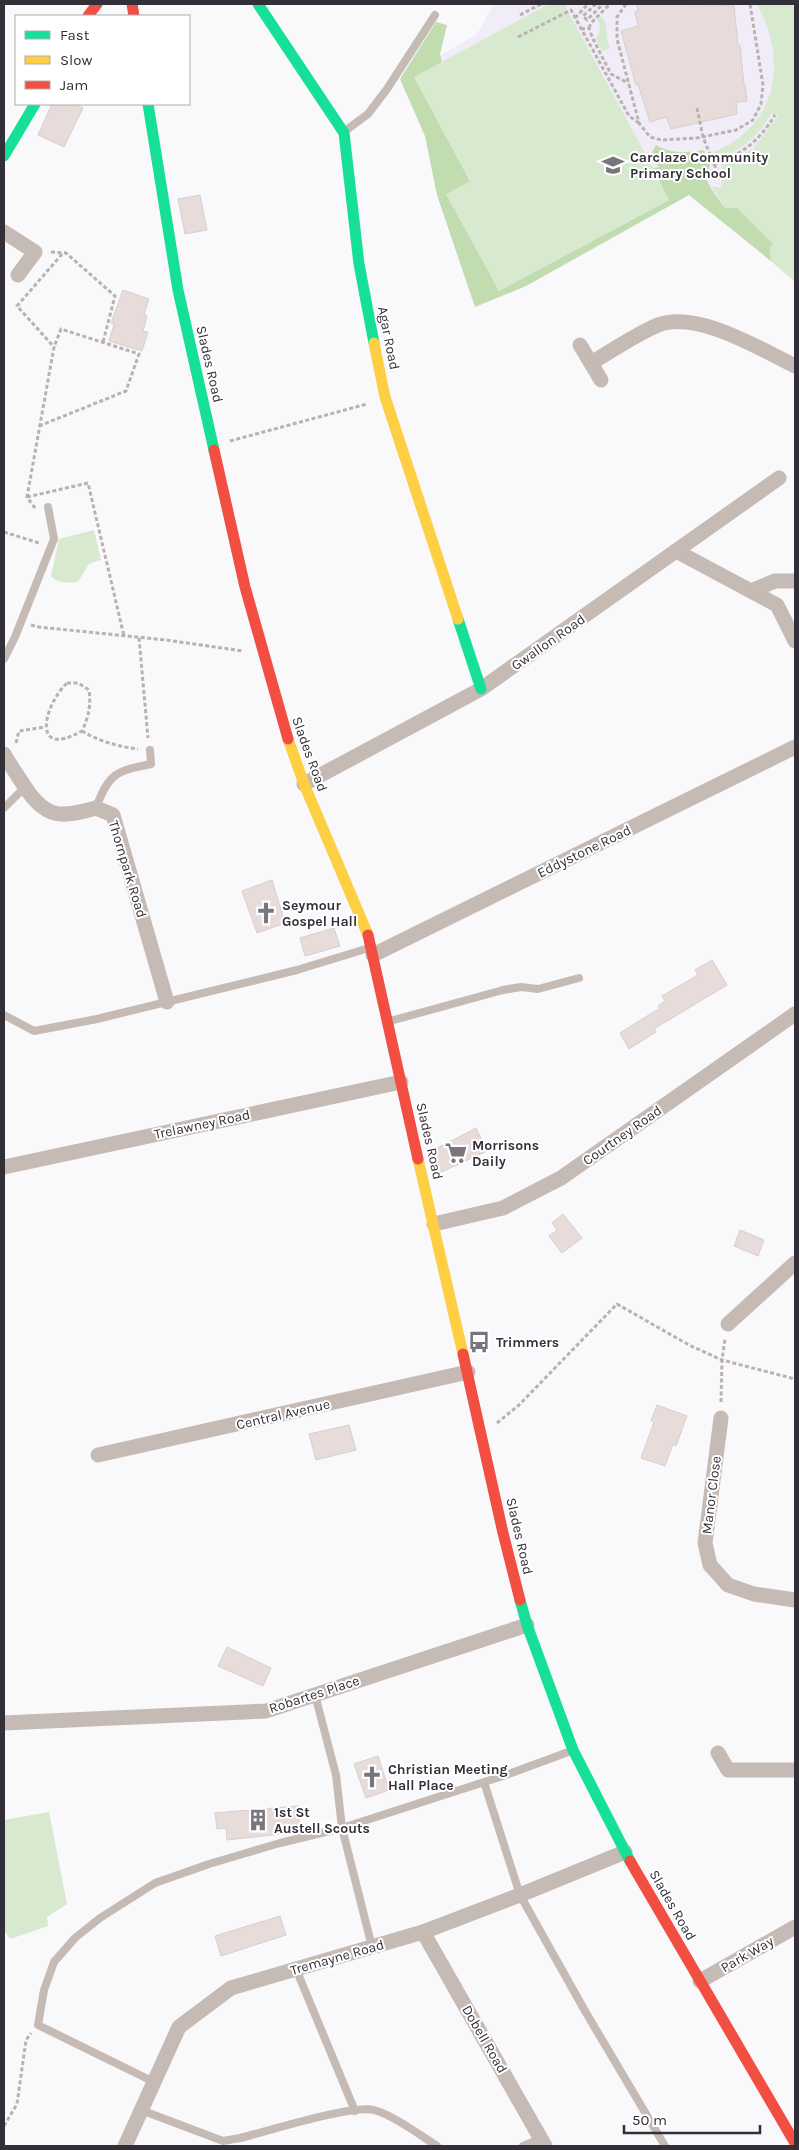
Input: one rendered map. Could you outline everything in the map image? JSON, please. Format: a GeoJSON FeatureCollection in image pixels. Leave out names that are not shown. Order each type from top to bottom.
{"type":"FeatureCollection","features":[{"type":"Feature","properties":{"kind":"street"},"geometry":{"type":"LineString","coordinates":[[89,15],[97,4]]}},
{"type":"Feature","properties":{"kind":"street","name":"Agar Road"},"geometry":{"type":"LineString","coordinates":[[258,4],[344,133],[359,264],[386,399],[481,689]]}},
{"type":"Feature","properties":{"kind":"street"},"geometry":{"type":"LineString","coordinates":[[4,156],[34,105]]}},
{"type":"Feature","properties":{"kind":"street","name":"Slades Road"},"geometry":{"type":"LineString","coordinates":[[148,105],[178,290],[245,587],[282,720],[304,784],[367,933],[372,951],[390,1021],[401,1082],[503,1533],[527,1625],[573,1750],[625,1852],[795,2143]]}},
{"type":"Feature","properties":{"kind":"street"},"geometry":{"type":"LineString","coordinates":[[4,232],[35,252],[18,274]]}},
{"type":"Feature","properties":{"kind":"street"},"geometry":{"type":"LineString","coordinates":[[591,363],[659,324],[692,321],[722,331],[795,366]]}},
{"type":"Feature","properties":{"kind":"street"},"geometry":{"type":"LineString","coordinates":[[580,345],[601,380]]}},
{"type":"Feature","properties":{"kind":"street","name":"Gwallon Road"},"geometry":{"type":"LineString","coordinates":[[304,784],[481,689],[779,478]]}},
{"type":"Feature","properties":{"kind":"street"},"geometry":{"type":"LineString","coordinates":[[676,551],[777,605],[795,641]]}},
{"type":"Feature","properties":{"kind":"street"},"geometry":{"type":"LineString","coordinates":[[751,591],[775,581],[795,580]]}},
{"type":"Feature","properties":{"kind":"street","name":"Eddystone Road"},"geometry":{"type":"LineString","coordinates":[[372,951],[795,747]]}},
{"type":"Feature","properties":{"kind":"street","name":"Thornpark Road"},"geometry":{"type":"LineString","coordinates":[[6,758],[33,800],[44,811],[59,814],[76,814],[96,808],[113,815],[167,1002]]}},
{"type":"Feature","properties":{"kind":"street","name":"Courtney Road"},"geometry":{"type":"LineString","coordinates":[[434,1224],[503,1208],[560,1178],[795,1014]]}},
{"type":"Feature","properties":{"kind":"street","name":"Trelawney Road"},"geometry":{"type":"LineString","coordinates":[[4,1167],[401,1082]]}},
{"type":"Feature","properties":{"kind":"street"},"geometry":{"type":"LineString","coordinates":[[728,1324],[795,1263]]}},
{"type":"Feature","properties":{"kind":"street","name":"Central Avenue"},"geometry":{"type":"LineString","coordinates":[[98,1455],[468,1372]]}},
{"type":"Feature","properties":{"kind":"street","name":"Manor Close"},"geometry":{"type":"LineString","coordinates":[[721,1418],[705,1543],[710,1566],[728,1585],[754,1594],[795,1600]]}},
{"type":"Feature","properties":{"kind":"street","name":"Robartes Place"},"geometry":{"type":"LineString","coordinates":[[4,1723],[266,1711],[527,1625]]}},
{"type":"Feature","properties":{"kind":"street"},"geometry":{"type":"LineString","coordinates":[[718,1753],[728,1770],[795,1770]]}},
{"type":"Feature","properties":{"kind":"street","name":"Tremayne Road"},"geometry":{"type":"LineString","coordinates":[[125,2146],[179,2027],[230,1988],[423,1932],[625,1852]]}},
{"type":"Feature","properties":{"kind":"street","name":"Park Way"},"geometry":{"type":"LineString","coordinates":[[700,1981],[795,1927]]}},
{"type":"Feature","properties":{"kind":"street","name":"Dobell Road"},"geometry":{"type":"LineString","coordinates":[[423,1932],[544,2142]]}},
{"type":"Feature","properties":{"kind":"lane"},"geometry":{"type":"LineString","coordinates":[[344,133],[368,114],[387,89],[435,15]]}},
{"type":"Feature","properties":{"kind":"lane"},"geometry":{"type":"LineString","coordinates":[[4,659],[54,539],[48,507]]}},
{"type":"Feature","properties":{"kind":"lane"},"geometry":{"type":"LineString","coordinates":[[96,808],[104,786],[122,770],[151,764],[150,750]]}},
{"type":"Feature","properties":{"kind":"lane"},"geometry":{"type":"LineString","coordinates":[[4,808],[25,787]]}},
{"type":"Feature","properties":{"kind":"lane"},"geometry":{"type":"LineString","coordinates":[[4,1015],[34,1031],[97,1019],[372,951]]}},
{"type":"Feature","properties":{"kind":"lane"},"geometry":{"type":"LineString","coordinates":[[390,1021],[509,988],[538,989],[579,978]]}},
{"type":"Feature","properties":{"kind":"lane"},"geometry":{"type":"LineString","coordinates":[[315,1695],[336,1775],[342,1828],[372,1947]]}},
{"type":"Feature","properties":{"kind":"lane"},"geometry":{"type":"LineString","coordinates":[[154,2082],[38,2025],[44,1990],[54,1962],[75,1938],[100,1918],[155,1883],[209,1864],[280,1843],[342,1828],[484,1782],[573,1750]]}},
{"type":"Feature","properties":{"kind":"lane"},"geometry":{"type":"LineString","coordinates":[[484,1782],[520,1895],[664,2146]]}},
{"type":"Feature","properties":{"kind":"lane"},"geometry":{"type":"LineString","coordinates":[[296,1969],[356,2111]]}},
{"type":"Feature","properties":{"kind":"lane"},"geometry":{"type":"LineString","coordinates":[[141,2110],[223,2141],[342,2112],[373,2109],[403,2124],[436,2146]]}},
{"type":"Feature","properties":{"kind":"lane"},"geometry":{"type":"LineString","coordinates":[[523,2146],[544,2142]]}},
{"type":"Feature","properties":{"kind":"path"},"geometry":{"type":"LineString","coordinates":[[520,15],[541,4]]}},
{"type":"Feature","properties":{"kind":"path"},"geometry":{"type":"LineString","coordinates":[[575,18],[588,4]]}},
{"type":"Feature","properties":{"kind":"path"},"geometry":{"type":"LineString","coordinates":[[596,4],[583,16],[587,20],[603,4]]}},
{"type":"Feature","properties":{"kind":"path"},"geometry":{"type":"LineString","coordinates":[[610,4],[591,23],[589,28],[611,74],[628,83]]}},
{"type":"Feature","properties":{"kind":"path"},"geometry":{"type":"LineString","coordinates":[[626,4],[617,17],[617,39],[639,123]]}},
{"type":"Feature","properties":{"kind":"path"},"geometry":{"type":"LineString","coordinates":[[518,37],[571,10],[629,116],[639,123],[650,137],[661,140],[704,137],[736,130],[753,120],[761,104],[763,85],[750,4]]}},
{"type":"Feature","properties":{"kind":"path"},"geometry":{"type":"LineString","coordinates":[[581,29],[589,28]]}},
{"type":"Feature","properties":{"kind":"path"},"geometry":{"type":"LineString","coordinates":[[698,108],[704,137],[721,179]]}},
{"type":"Feature","properties":{"kind":"path"},"geometry":{"type":"LineString","coordinates":[[714,164],[743,152],[755,143],[775,115]]}},
{"type":"Feature","properties":{"kind":"path"},"geometry":{"type":"LineString","coordinates":[[35,252],[64,253],[115,296],[103,342]]}},
{"type":"Feature","properties":{"kind":"path"},"geometry":{"type":"LineString","coordinates":[[54,347],[17,306],[64,253]]}},
{"type":"Feature","properties":{"kind":"path"},"geometry":{"type":"LineString","coordinates":[[39,426],[126,392],[139,354],[62,330],[54,347],[39,426],[26,498],[34,508],[48,507]]}},
{"type":"Feature","properties":{"kind":"path"},"geometry":{"type":"LineString","coordinates":[[213,446],[386,399]]}},
{"type":"Feature","properties":{"kind":"path"},"geometry":{"type":"LineString","coordinates":[[26,498],[88,483],[124,636]]}},
{"type":"Feature","properties":{"kind":"path"},"geometry":{"type":"LineString","coordinates":[[4,532],[51,547]]}},
{"type":"Feature","properties":{"kind":"path"},"geometry":{"type":"LineString","coordinates":[[21,622],[39,627],[243,651],[262,648]]}},
{"type":"Feature","properties":{"kind":"path"},"geometry":{"type":"LineString","coordinates":[[82,731],[88,735],[124,747],[150,750],[139,638]]}},
{"type":"Feature","properties":{"kind":"path"},"geometry":{"type":"LineString","coordinates":[[67,683],[78,683],[89,690],[91,704],[82,731],[62,740],[52,739],[45,727],[56,693],[67,683]]}},
{"type":"Feature","properties":{"kind":"path"},"geometry":{"type":"LineString","coordinates":[[6,758],[14,752],[19,731],[45,727]]}},
{"type":"Feature","properties":{"kind":"path"},"geometry":{"type":"LineString","coordinates":[[482,1436],[519,1405],[616,1304],[722,1360],[795,1379]]}},
{"type":"Feature","properties":{"kind":"path"},"geometry":{"type":"LineString","coordinates":[[721,1418],[722,1360],[728,1324]]}},
{"type":"Feature","properties":{"kind":"path"},"geometry":{"type":"LineString","coordinates":[[4,2126],[17,2104],[26,2040],[38,2025]]}},
{"type":"Feature","properties":{"kind":"shaded area","name":"Carclaze Community Primary School"},"geometry":{"type":"Polygon","coordinates":[[[494,4],[792,4],[795,7],[795,281],[689,195],[526,286],[475,307],[437,195],[425,136],[400,79],[477,34],[494,4]]]}},
{"type":"Feature","properties":{"kind":"green space"},"geometry":{"type":"Polygon","coordinates":[[[549,4],[564,4],[670,199],[499,291],[446,194],[470,180],[414,77],[549,4]]]}},
{"type":"Feature","properties":{"kind":"green space"},"geometry":{"type":"Polygon","coordinates":[[[757,4],[792,4],[795,7],[795,282],[771,261],[770,248],[725,208],[712,187],[722,188],[721,164],[753,149],[778,116],[771,114],[749,142],[717,159],[714,152],[735,140],[752,126],[764,109],[771,89],[774,69],[772,47],[767,25],[757,4]]]}},
{"type":"Feature","properties":{"kind":"green space"},"geometry":{"type":"Polygon","coordinates":[[[601,16],[604,20],[610,46],[602,51],[595,39],[600,30],[597,20],[601,16]]]}},
{"type":"Feature","properties":{"kind":"green space"},"geometry":{"type":"Polygon","coordinates":[[[436,22],[447,25],[440,54],[442,62],[414,77],[470,181],[446,194],[499,291],[669,200],[653,168],[659,167],[651,154],[656,145],[667,150],[679,152],[704,150],[710,166],[705,175],[711,188],[725,208],[737,208],[773,244],[770,248],[771,261],[689,195],[526,286],[475,307],[437,195],[425,136],[400,79],[436,22]]]}},
{"type":"Feature","properties":{"kind":"green space"},"geometry":{"type":"Polygon","coordinates":[[[94,530],[101,560],[89,564],[78,582],[63,582],[54,579],[51,576],[59,539],[94,530]]]}},
{"type":"Feature","properties":{"kind":"green space"},"geometry":{"type":"Polygon","coordinates":[[[49,1812],[67,1904],[47,1917],[48,1926],[10,1939],[4,1930],[4,1820],[49,1812]]]}},
{"type":"Feature","properties":{"kind":"building"},"geometry":{"type":"Polygon","coordinates":[[[637,4],[734,5],[738,46],[740,45],[747,101],[736,102],[737,114],[671,129],[666,117],[650,122],[638,84],[636,85],[621,31],[638,26],[635,12],[638,10],[637,4]]]}},
{"type":"Feature","properties":{"kind":"building"},"geometry":{"type":"Polygon","coordinates":[[[52,105],[76,105],[83,108],[64,147],[38,135],[52,105]]]}},
{"type":"Feature","properties":{"kind":"building"},"geometry":{"type":"Polygon","coordinates":[[[200,195],[207,230],[185,234],[178,199],[200,195]]]}},
{"type":"Feature","properties":{"kind":"building"},"geometry":{"type":"Polygon","coordinates":[[[123,290],[149,299],[144,314],[147,316],[143,331],[148,332],[142,351],[109,341],[114,324],[111,323],[123,290]]]}},
{"type":"Feature","properties":{"kind":"building","name":"Seymour Gospel Hall"},"geometry":{"type":"Polygon","coordinates":[[[272,880],[285,923],[257,933],[242,891],[272,880]]]}},
{"type":"Feature","properties":{"kind":"building"},"geometry":{"type":"Polygon","coordinates":[[[334,928],[340,946],[305,956],[300,938],[334,928]]]}},
{"type":"Feature","properties":{"kind":"building"},"geometry":{"type":"Polygon","coordinates":[[[712,960],[727,985],[654,1029],[656,1032],[629,1049],[620,1033],[660,1008],[658,1006],[665,1001],[662,996],[698,975],[695,970],[712,960]]]}},
{"type":"Feature","properties":{"kind":"building","name":"Morrisons Daily"},"geometry":{"type":"Polygon","coordinates":[[[476,1128],[487,1151],[435,1175],[430,1152],[476,1128]]]}},
{"type":"Feature","properties":{"kind":"building"},"geometry":{"type":"Polygon","coordinates":[[[563,1214],[582,1238],[562,1253],[549,1236],[557,1230],[552,1223],[563,1214]]]}},
{"type":"Feature","properties":{"kind":"building"},"geometry":{"type":"Polygon","coordinates":[[[740,1230],[764,1240],[758,1256],[734,1246],[740,1230]]]}},
{"type":"Feature","properties":{"kind":"building"},"geometry":{"type":"Polygon","coordinates":[[[657,1405],[687,1416],[676,1446],[673,1444],[665,1466],[641,1458],[654,1422],[651,1421],[657,1405]]]}},
{"type":"Feature","properties":{"kind":"building"},"geometry":{"type":"Polygon","coordinates":[[[349,1425],[356,1450],[316,1460],[309,1434],[349,1425]]]}},
{"type":"Feature","properties":{"kind":"building"},"geometry":{"type":"Polygon","coordinates":[[[227,1647],[271,1668],[263,1686],[218,1666],[227,1647]]]}},
{"type":"Feature","properties":{"kind":"building","name":"Christian Meeting Hall Place"},"geometry":{"type":"Polygon","coordinates":[[[378,1756],[389,1790],[366,1798],[354,1764],[378,1756]]]}},
{"type":"Feature","properties":{"kind":"building","name":"1st St Austell Scouts"},"geometry":{"type":"Polygon","coordinates":[[[298,1806],[300,1832],[227,1840],[226,1828],[217,1829],[215,1813],[298,1806]]]}},
{"type":"Feature","properties":{"kind":"building"},"geometry":{"type":"Polygon","coordinates":[[[280,1916],[286,1935],[221,1956],[215,1936],[280,1916]]]}},
{"type":"Feature","properties":{"kind":"traffic: fast"},"geometry":{"type":"LineString","coordinates":[[258,4],[344,133],[359,264],[374,343]]}},
{"type":"Feature","properties":{"kind":"traffic: fast"},"geometry":{"type":"LineString","coordinates":[[4,156],[34,105]]}},
{"type":"Feature","properties":{"kind":"traffic: fast"},"geometry":{"type":"LineString","coordinates":[[148,105],[178,290],[214,450]]}},
{"type":"Feature","properties":{"kind":"traffic: fast"},"geometry":{"type":"LineString","coordinates":[[458,619],[481,689]]}},
{"type":"Feature","properties":{"kind":"traffic: fast"},"geometry":{"type":"LineString","coordinates":[[520,1600],[527,1625],[573,1750],[630,1861]]}},
{"type":"Feature","properties":{"kind":"traffic: slow"},"geometry":{"type":"LineString","coordinates":[[374,343],[385,397],[458,619]]}},
{"type":"Feature","properties":{"kind":"traffic: slow"},"geometry":{"type":"LineString","coordinates":[[288,739],[304,784],[368,935]]}},
{"type":"Feature","properties":{"kind":"traffic: slow"},"geometry":{"type":"LineString","coordinates":[[418,1159],[463,1354]]}},
{"type":"Feature","properties":{"kind":"traffic: jam"},"geometry":{"type":"LineString","coordinates":[[89,15],[97,4]]}},
{"type":"Feature","properties":{"kind":"traffic: jam"},"geometry":{"type":"LineString","coordinates":[[132,4],[134,15]]}},
{"type":"Feature","properties":{"kind":"traffic: jam"},"geometry":{"type":"LineString","coordinates":[[214,450],[245,587],[288,739]]}},
{"type":"Feature","properties":{"kind":"traffic: jam"},"geometry":{"type":"LineString","coordinates":[[368,935],[418,1159]]}},
{"type":"Feature","properties":{"kind":"traffic: jam"},"geometry":{"type":"LineString","coordinates":[[463,1354],[520,1600]]}},
{"type":"Feature","properties":{"kind":"traffic: jam"},"geometry":{"type":"LineString","coordinates":[[630,1861],[795,2143]]}},
{"type":"Feature","properties":{"kind":"place","name":"Carclaze Community Primary School"},"geometry":{"type":"Point","coordinates":[613,165]}},
{"type":"Feature","properties":{"kind":"place","name":"Seymour Gospel Hall"},"geometry":{"type":"Point","coordinates":[266,913]}},
{"type":"Feature","properties":{"kind":"place","name":"Morrisons Daily"},"geometry":{"type":"Point","coordinates":[456,1153]}},
{"type":"Feature","properties":{"kind":"place","name":"Trimmers"},"geometry":{"type":"Point","coordinates":[479,1342]}},
{"type":"Feature","properties":{"kind":"place","name":"Christian Meeting Hall Place"},"geometry":{"type":"Point","coordinates":[372,1777]}},
{"type":"Feature","properties":{"kind":"place","name":"1st St Austell Scouts"},"geometry":{"type":"Point","coordinates":[258,1820]}}]}
